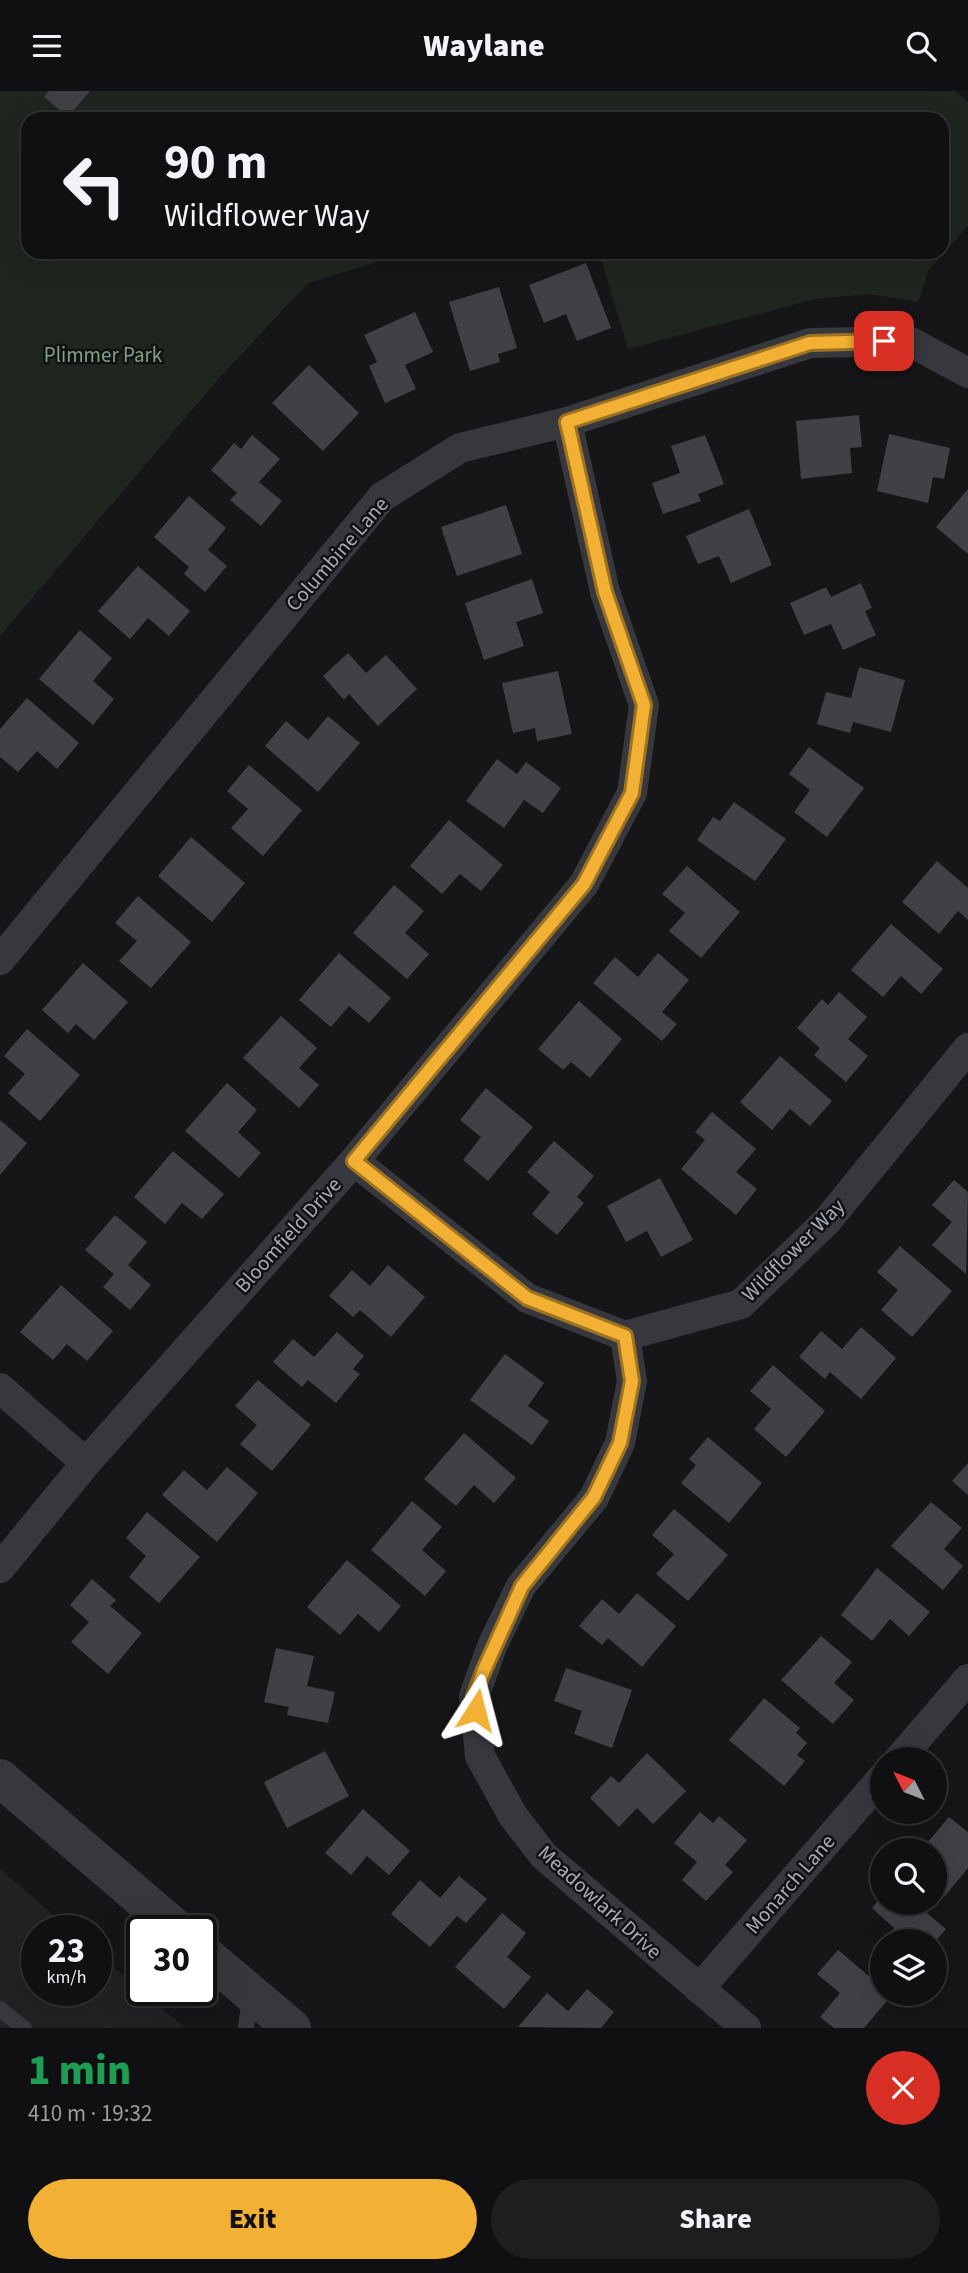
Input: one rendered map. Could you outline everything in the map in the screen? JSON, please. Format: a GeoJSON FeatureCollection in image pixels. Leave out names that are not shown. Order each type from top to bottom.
{"type":"FeatureCollection","features":[{"type":"Feature","properties":{"kind":"street","name":"Columbine Lane"},"geometry":{"type":"LineString","coordinates":[[0,960],[382,497],[460,448],[567,422],[810,343],[909,341],[968,373]]}},
{"type":"Feature","properties":{"kind":"street","name":"Bloomfield Drive"},"geometry":{"type":"LineString","coordinates":[[0,1568],[86,1463],[354,1161],[584,884],[632,793],[644,705],[605,592],[567,422]]}},
{"type":"Feature","properties":{"kind":"street","name":"Wildflower Way"},"geometry":{"type":"LineString","coordinates":[[625,1336],[741,1304],[827,1221],[968,1048]]}},
{"type":"Feature","properties":{"kind":"street"},"geometry":{"type":"LineString","coordinates":[[354,1161],[527,1298],[625,1336]]}},
{"type":"Feature","properties":{"kind":"street","name":"Meadowlark Drive"},"geometry":{"type":"LineString","coordinates":[[625,1336],[632,1381],[620,1443],[594,1497],[522,1586],[494,1644],[474,1696],[480,1756],[513,1816],[544,1856],[746,2028]]}},
{"type":"Feature","properties":{"kind":"street"},"geometry":{"type":"LineString","coordinates":[[0,1388],[86,1463]]}},
{"type":"Feature","properties":{"kind":"street"},"geometry":{"type":"LineString","coordinates":[[909,1747],[968,1679]]}},
{"type":"Feature","properties":{"kind":"street"},"geometry":{"type":"LineString","coordinates":[[0,1778],[160,1915]]}},
{"type":"Feature","properties":{"kind":"street","name":"Monarch Lane"},"geometry":{"type":"LineString","coordinates":[[699,1989],[870,1792]]}},
{"type":"Feature","properties":{"kind":"street"},"geometry":{"type":"LineString","coordinates":[[217,1971],[248,2010],[292,2028]]}},
{"type":"Feature","properties":{"kind":"lane"},"geometry":{"type":"LineString","coordinates":[[0,2009],[24,2028]]}},
{"type":"Feature","properties":{"kind":"shaded area"},"geometry":{"type":"Polygon","coordinates":[[[0,1869],[54,1915],[21,1915],[21,2006],[112,2006],[112,1966],[126,1978],[126,2006],[159,2006],[185,2028],[0,2028],[0,1869]]]}},
{"type":"Feature","properties":{"kind":"green space","name":"Plimmer Park"},"geometry":{"type":"Polygon","coordinates":[[[0,91],[955,91],[968,102],[968,226],[949,247],[949,112],[21,112],[21,259],[388,259],[308,283],[214,384],[0,636],[0,91]]]}},
{"type":"Feature","properties":{"kind":"green space","name":"Plimmer Park"},"geometry":{"type":"Polygon","coordinates":[[[601,259],[939,259],[928,271],[918,302],[869,294],[815,299],[628,349],[601,259]]]}},
{"type":"Feature","properties":{"kind":"building"},"geometry":{"type":"Polygon","coordinates":[[[49,91],[90,91],[72,112],[62,112],[44,97],[49,91]]]}},
{"type":"Feature","properties":{"kind":"building"},"geometry":{"type":"Polygon","coordinates":[[[586,263],[611,328],[577,341],[566,314],[544,323],[529,285],[586,263]]]}},
{"type":"Feature","properties":{"kind":"building"},"geometry":{"type":"Polygon","coordinates":[[[499,287],[517,348],[498,354],[500,362],[470,371],[449,302],[499,287]]]}},
{"type":"Feature","properties":{"kind":"building"},"geometry":{"type":"Polygon","coordinates":[[[415,312],[433,352],[405,365],[416,389],[385,403],[369,366],[377,362],[364,335],[415,312]]]}},
{"type":"Feature","properties":{"kind":"building"},"geometry":{"type":"Polygon","coordinates":[[[309,365],[359,413],[323,451],[272,403],[309,365]]]}},
{"type":"Feature","properties":{"kind":"building"},"geometry":{"type":"Polygon","coordinates":[[[859,415],[862,447],[850,448],[852,473],[801,479],[796,421],[859,415]]]}},
{"type":"Feature","properties":{"kind":"building"},"geometry":{"type":"Polygon","coordinates":[[[889,434],[950,448],[944,479],[933,477],[928,503],[877,491],[889,434]]]}},
{"type":"Feature","properties":{"kind":"building"},"geometry":{"type":"Polygon","coordinates":[[[252,435],[280,459],[259,482],[282,501],[261,526],[230,500],[237,493],[211,470],[234,443],[241,449],[252,435]]]}},
{"type":"Feature","properties":{"kind":"building"},"geometry":{"type":"Polygon","coordinates":[[[705,435],[724,484],[698,494],[701,501],[663,514],[652,483],[680,473],[671,446],[705,435]]]}},
{"type":"Feature","properties":{"kind":"building"},"geometry":{"type":"Polygon","coordinates":[[[968,489],[968,554],[936,527],[968,489]]]}},
{"type":"Feature","properties":{"kind":"building"},"geometry":{"type":"Polygon","coordinates":[[[189,496],[226,528],[208,550],[227,566],[205,592],[184,574],[189,567],[154,537],[189,496]]]}},
{"type":"Feature","properties":{"kind":"building"},"geometry":{"type":"Polygon","coordinates":[[[506,505],[522,554],[457,576],[441,527],[506,505]]]}},
{"type":"Feature","properties":{"kind":"building"},"geometry":{"type":"Polygon","coordinates":[[[749,509],[772,565],[731,583],[719,556],[698,564],[686,536],[749,509]]]}},
{"type":"Feature","properties":{"kind":"building"},"geometry":{"type":"Polygon","coordinates":[[[138,566],[190,611],[169,636],[148,618],[130,639],[98,611],[138,566]]]}},
{"type":"Feature","properties":{"kind":"building"},"geometry":{"type":"Polygon","coordinates":[[[532,579],[543,613],[516,622],[524,646],[484,660],[465,603],[532,579]]]}},
{"type":"Feature","properties":{"kind":"building"},"geometry":{"type":"Polygon","coordinates":[[[861,583],[872,608],[865,611],[876,635],[843,650],[831,624],[804,635],[790,603],[826,587],[831,597],[861,583]]]}},
{"type":"Feature","properties":{"kind":"building"},"geometry":{"type":"Polygon","coordinates":[[[80,630],[112,658],[93,681],[114,699],[93,725],[39,679],[80,630]]]}},
{"type":"Feature","properties":{"kind":"building"},"geometry":{"type":"Polygon","coordinates":[[[348,653],[366,673],[386,655],[417,689],[378,726],[349,694],[344,700],[323,676],[348,653]]]}},
{"type":"Feature","properties":{"kind":"building"},"geometry":{"type":"Polygon","coordinates":[[[859,667],[905,680],[891,732],[853,722],[850,733],[817,724],[826,692],[851,698],[859,667]]]}},
{"type":"Feature","properties":{"kind":"building"},"geometry":{"type":"Polygon","coordinates":[[[558,671],[572,734],[537,741],[535,728],[513,733],[502,683],[558,671]]]}},
{"type":"Feature","properties":{"kind":"building"},"geometry":{"type":"Polygon","coordinates":[[[27,698],[79,743],[57,769],[37,751],[18,772],[0,757],[0,729],[27,698]]]}},
{"type":"Feature","properties":{"kind":"building"},"geometry":{"type":"Polygon","coordinates":[[[328,716],[360,743],[318,792],[265,746],[286,721],[308,740],[328,716]]]}},
{"type":"Feature","properties":{"kind":"building"},"geometry":{"type":"Polygon","coordinates":[[[809,747],[864,788],[827,837],[794,812],[810,790],[789,774],[809,747]]]}},
{"type":"Feature","properties":{"kind":"building"},"geometry":{"type":"Polygon","coordinates":[[[497,759],[517,774],[526,762],[561,788],[543,813],[524,800],[504,828],[466,801],[497,759]]]}},
{"type":"Feature","properties":{"kind":"building"},"geometry":{"type":"Polygon","coordinates":[[[249,765],[302,810],[263,856],[231,828],[248,809],[227,791],[249,765]]]}},
{"type":"Feature","properties":{"kind":"building"},"geometry":{"type":"Polygon","coordinates":[[[734,802],[786,839],[755,881],[697,840],[713,817],[720,821],[734,802]]]}},
{"type":"Feature","properties":{"kind":"building"},"geometry":{"type":"Polygon","coordinates":[[[449,820],[503,865],[481,891],[460,874],[442,894],[410,866],[449,820]]]}},
{"type":"Feature","properties":{"kind":"building"},"geometry":{"type":"Polygon","coordinates":[[[191,837],[245,883],[212,922],[158,876],[191,837]]]}},
{"type":"Feature","properties":{"kind":"building"},"geometry":{"type":"Polygon","coordinates":[[[937,861],[968,888],[968,920],[958,911],[939,934],[902,902],[937,861]]]}},
{"type":"Feature","properties":{"kind":"building"},"geometry":{"type":"Polygon","coordinates":[[[687,866],[740,912],[701,958],[669,931],[685,913],[662,894],[687,866]]]}},
{"type":"Feature","properties":{"kind":"building"},"geometry":{"type":"Polygon","coordinates":[[[394,885],[424,911],[405,933],[429,954],[407,979],[353,933],[394,885]]]}},
{"type":"Feature","properties":{"kind":"building"},"geometry":{"type":"Polygon","coordinates":[[[138,896],[191,942],[151,988],[119,961],[137,941],[115,923],[138,896]]]}},
{"type":"Feature","properties":{"kind":"building"},"geometry":{"type":"Polygon","coordinates":[[[891,924],[943,969],[921,994],[901,976],[883,997],[851,970],[891,924]]]}},
{"type":"Feature","properties":{"kind":"building"},"geometry":{"type":"Polygon","coordinates":[[[339,953],[391,998],[369,1023],[349,1006],[331,1027],[299,1000],[339,953]]]}},
{"type":"Feature","properties":{"kind":"building"},"geometry":{"type":"Polygon","coordinates":[[[658,953],[689,980],[662,1012],[677,1024],[662,1041],[593,983],[615,957],[638,977],[658,953]]]}},
{"type":"Feature","properties":{"kind":"building"},"geometry":{"type":"Polygon","coordinates":[[[83,963],[128,1002],[94,1040],[76,1024],[68,1033],[42,1010],[83,963]]]}},
{"type":"Feature","properties":{"kind":"building"},"geometry":{"type":"Polygon","coordinates":[[[839,992],[867,1017],[848,1039],[868,1056],[846,1082],[814,1055],[820,1048],[797,1028],[822,999],[828,1005],[839,992]]]}},
{"type":"Feature","properties":{"kind":"building"},"geometry":{"type":"Polygon","coordinates":[[[579,1001],[622,1039],[590,1078],[571,1062],[563,1070],[538,1049],[579,1001]]]}},
{"type":"Feature","properties":{"kind":"building"},"geometry":{"type":"Polygon","coordinates":[[[281,1016],[317,1048],[299,1068],[319,1085],[299,1108],[243,1058],[281,1016]]]}},
{"type":"Feature","properties":{"kind":"building"},"geometry":{"type":"Polygon","coordinates":[[[27,1029],[80,1075],[40,1121],[8,1093],[25,1074],[4,1056],[27,1029]]]}},
{"type":"Feature","properties":{"kind":"building"},"geometry":{"type":"Polygon","coordinates":[[[780,1056],[832,1101],[810,1126],[790,1109],[772,1130],[740,1102],[780,1056]]]}},
{"type":"Feature","properties":{"kind":"building"},"geometry":{"type":"Polygon","coordinates":[[[227,1083],[257,1110],[238,1132],[261,1153],[239,1178],[185,1131],[227,1083]]]}},
{"type":"Feature","properties":{"kind":"building"},"geometry":{"type":"Polygon","coordinates":[[[486,1088],[533,1127],[488,1181],[463,1160],[481,1137],[460,1120],[486,1088]]]}},
{"type":"Feature","properties":{"kind":"building"},"geometry":{"type":"Polygon","coordinates":[[[712,1112],[756,1149],[736,1172],[757,1189],[736,1215],[681,1169],[705,1140],[695,1132],[712,1112]]]}},
{"type":"Feature","properties":{"kind":"building"},"geometry":{"type":"Polygon","coordinates":[[[0,1120],[27,1143],[0,1175],[0,1120]]]}},
{"type":"Feature","properties":{"kind":"building"},"geometry":{"type":"Polygon","coordinates":[[[554,1141],[594,1176],[577,1197],[584,1203],[557,1235],[532,1214],[550,1192],[527,1172],[554,1141]]]}},
{"type":"Feature","properties":{"kind":"building"},"geometry":{"type":"Polygon","coordinates":[[[173,1151],[224,1194],[202,1219],[182,1203],[165,1224],[134,1197],[173,1151]]]}},
{"type":"Feature","properties":{"kind":"building"},"geometry":{"type":"Polygon","coordinates":[[[660,1178],[693,1240],[661,1257],[647,1231],[626,1242],[607,1206],[660,1178]]]}},
{"type":"Feature","properties":{"kind":"building"},"geometry":{"type":"Polygon","coordinates":[[[954,1180],[968,1192],[966,1274],[932,1245],[952,1222],[932,1205],[954,1180]]]}},
{"type":"Feature","properties":{"kind":"building"},"geometry":{"type":"Polygon","coordinates":[[[115,1215],[147,1242],[128,1265],[151,1285],[130,1310],[103,1287],[114,1274],[85,1250],[115,1215]]]}},
{"type":"Feature","properties":{"kind":"building"},"geometry":{"type":"Polygon","coordinates":[[[900,1246],[952,1291],[912,1337],[881,1310],[898,1290],[877,1272],[900,1246]]]}},
{"type":"Feature","properties":{"kind":"building"},"geometry":{"type":"Polygon","coordinates":[[[388,1265],[425,1297],[391,1337],[360,1310],[353,1317],[329,1296],[352,1270],[370,1286],[388,1265]]]}},
{"type":"Feature","properties":{"kind":"building"},"geometry":{"type":"Polygon","coordinates":[[[61,1285],[113,1331],[87,1361],[67,1344],[53,1360],[20,1332],[61,1285]]]}},
{"type":"Feature","properties":{"kind":"building"},"geometry":{"type":"Polygon","coordinates":[[[861,1327],[896,1358],[861,1399],[830,1372],[825,1379],[799,1357],[821,1331],[842,1349],[861,1327]]]}},
{"type":"Feature","properties":{"kind":"building"},"geometry":{"type":"Polygon","coordinates":[[[337,1332],[364,1356],[353,1369],[360,1374],[336,1403],[308,1380],[302,1387],[273,1362],[293,1339],[314,1357],[337,1332]]]}},
{"type":"Feature","properties":{"kind":"building"},"geometry":{"type":"Polygon","coordinates":[[[505,1354],[544,1383],[528,1406],[549,1421],[532,1445],[470,1400],[505,1354]]]}},
{"type":"Feature","properties":{"kind":"building"},"geometry":{"type":"Polygon","coordinates":[[[773,1365],[825,1411],[786,1457],[754,1429],[771,1409],[750,1391],[773,1365]]]}},
{"type":"Feature","properties":{"kind":"building"},"geometry":{"type":"Polygon","coordinates":[[[258,1380],[311,1425],[272,1471],[240,1444],[257,1425],[235,1406],[258,1380]]]}},
{"type":"Feature","properties":{"kind":"building"},"geometry":{"type":"Polygon","coordinates":[[[464,1433],[516,1478],[494,1503],[474,1485],[456,1506],[424,1479],[464,1433]]]}},
{"type":"Feature","properties":{"kind":"building"},"geometry":{"type":"Polygon","coordinates":[[[708,1437],[762,1483],[729,1523],[681,1483],[696,1465],[689,1459],[708,1437]]]}},
{"type":"Feature","properties":{"kind":"building"},"geometry":{"type":"Polygon","coordinates":[[[968,1463],[968,1495],[952,1481],[968,1463]]]}},
{"type":"Feature","properties":{"kind":"building"},"geometry":{"type":"Polygon","coordinates":[[[227,1467],[258,1493],[217,1542],[162,1495],[184,1470],[207,1490],[227,1467]]]}},
{"type":"Feature","properties":{"kind":"building"},"geometry":{"type":"Polygon","coordinates":[[[412,1501],[442,1527],[422,1550],[446,1571],[425,1596],[371,1550],[412,1501]]]}},
{"type":"Feature","properties":{"kind":"building"},"geometry":{"type":"Polygon","coordinates":[[[931,1502],[962,1528],[944,1549],[963,1566],[943,1590],[891,1546],[931,1502]]]}},
{"type":"Feature","properties":{"kind":"building"},"geometry":{"type":"Polygon","coordinates":[[[674,1509],[728,1555],[688,1601],[656,1574],[674,1554],[652,1535],[674,1509]]]}},
{"type":"Feature","properties":{"kind":"building"},"geometry":{"type":"Polygon","coordinates":[[[147,1512],[200,1557],[159,1603],[129,1577],[146,1556],[126,1538],[147,1512]]]}},
{"type":"Feature","properties":{"kind":"building"},"geometry":{"type":"Polygon","coordinates":[[[347,1560],[401,1606],[379,1632],[358,1614],[340,1635],[307,1607],[347,1560]]]}},
{"type":"Feature","properties":{"kind":"building"},"geometry":{"type":"Polygon","coordinates":[[[877,1568],[930,1612],[909,1636],[890,1619],[872,1641],[841,1615],[877,1568]]]}},
{"type":"Feature","properties":{"kind":"building"},"geometry":{"type":"Polygon","coordinates":[[[92,1579],[116,1600],[110,1606],[142,1633],[108,1674],[71,1642],[89,1622],[70,1605],[92,1579]]]}},
{"type":"Feature","properties":{"kind":"building"},"geometry":{"type":"Polygon","coordinates":[[[637,1593],[676,1626],[642,1667],[608,1638],[602,1645],[579,1626],[602,1599],[619,1614],[637,1593]]]}},
{"type":"Feature","properties":{"kind":"building"},"geometry":{"type":"Polygon","coordinates":[[[821,1636],[852,1662],[834,1683],[854,1700],[833,1724],[781,1680],[821,1636]]]}},
{"type":"Feature","properties":{"kind":"building"},"geometry":{"type":"Polygon","coordinates":[[[276,1648],[314,1656],[307,1686],[335,1692],[328,1723],[287,1715],[289,1707],[264,1702],[276,1648]]]}},
{"type":"Feature","properties":{"kind":"building"},"geometry":{"type":"Polygon","coordinates":[[[566,1668],[632,1690],[612,1748],[574,1734],[582,1711],[554,1701],[566,1668]]]}},
{"type":"Feature","properties":{"kind":"building"},"geometry":{"type":"Polygon","coordinates":[[[764,1698],[800,1728],[796,1733],[807,1743],[797,1755],[805,1761],[784,1786],[729,1740],[764,1698]]]}},
{"type":"Feature","properties":{"kind":"building"},"geometry":{"type":"Polygon","coordinates":[[[325,1751],[349,1796],[287,1828],[264,1782],[325,1751]]]}},
{"type":"Feature","properties":{"kind":"building"},"geometry":{"type":"Polygon","coordinates":[[[647,1753],[686,1791],[653,1824],[637,1808],[619,1827],[590,1798],[611,1776],[619,1783],[647,1753]]]}},
{"type":"Feature","properties":{"kind":"building"},"geometry":{"type":"Polygon","coordinates":[[[363,1809],[410,1851],[389,1875],[367,1856],[351,1875],[325,1853],[363,1809]]]}},
{"type":"Feature","properties":{"kind":"building"},"geometry":{"type":"Polygon","coordinates":[[[700,1812],[713,1823],[719,1816],[747,1840],[725,1865],[733,1872],[706,1901],[682,1880],[697,1862],[674,1843],[700,1812]]]}},
{"type":"Feature","properties":{"kind":"building"},"geometry":{"type":"Polygon","coordinates":[[[949,1817],[968,1832],[968,1868],[947,1893],[947,1838],[931,1838],[943,1824],[947,1824],[949,1817]]]}},
{"type":"Feature","properties":{"kind":"building"},"geometry":{"type":"Polygon","coordinates":[[[459,1876],[487,1899],[466,1923],[457,1916],[430,1947],[391,1914],[420,1880],[440,1898],[459,1876]]]}},
{"type":"Feature","properties":{"kind":"building"},"geometry":{"type":"Polygon","coordinates":[[[502,1913],[526,1933],[507,1957],[531,1977],[504,2009],[455,1967],[502,1913]]]}},
{"type":"Feature","properties":{"kind":"building"},"geometry":{"type":"Polygon","coordinates":[[[880,1915],[929,1915],[946,1929],[893,1929],[880,1915]]]}},
{"type":"Feature","properties":{"kind":"building"},"geometry":{"type":"Polygon","coordinates":[[[838,1950],[870,1977],[870,2006],[883,2006],[864,2028],[834,2028],[820,2017],[840,1993],[817,1974],[838,1950]]]}},
{"type":"Feature","properties":{"kind":"building"},"geometry":{"type":"Polygon","coordinates":[[[587,1989],[614,2012],[601,2028],[518,2027],[547,1993],[568,2011],[587,1989]]]}},
{"type":"Feature","properties":{"kind":"route"},"geometry":{"type":"LineString","coordinates":[[476,1710],[474,1696],[494,1644],[522,1586],[594,1497],[620,1443],[632,1381],[625,1336],[527,1298],[354,1161],[584,884],[632,793],[644,705],[605,592],[567,422],[810,343],[884,341]]}}]}
